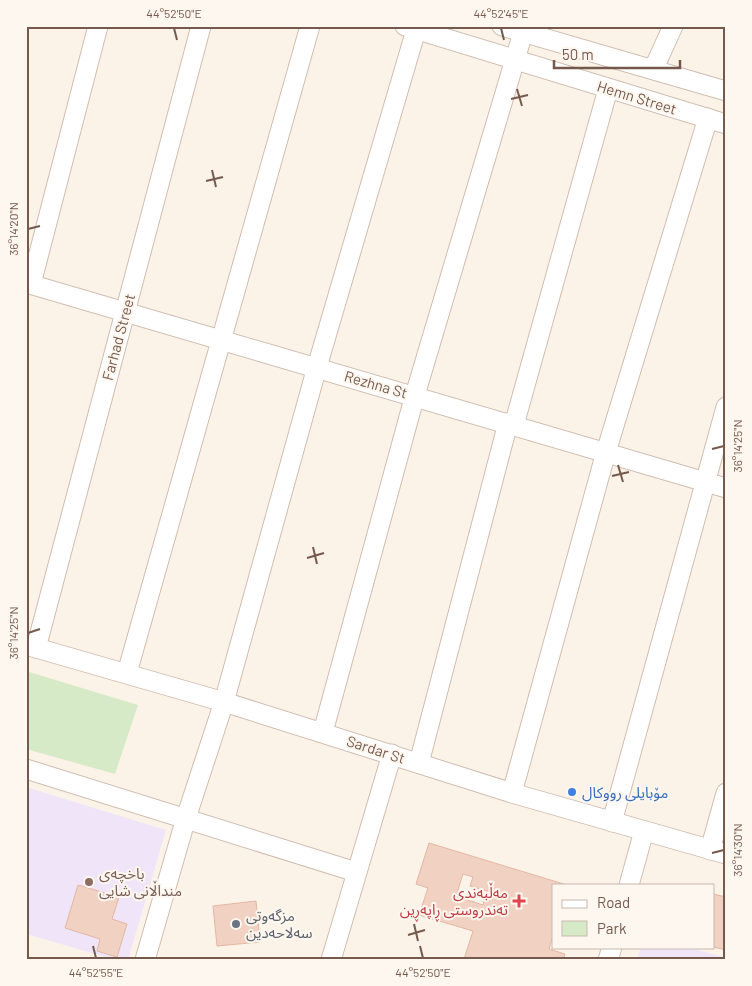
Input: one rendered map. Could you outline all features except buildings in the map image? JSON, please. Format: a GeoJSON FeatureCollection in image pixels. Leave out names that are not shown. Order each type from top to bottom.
{"type":"FeatureCollection","features":[{"type":"Feature","properties":{"kind":"street"},"geometry":{"type":"LineString","coordinates":[[28,285],[98,26]]}},
{"type":"Feature","properties":{"kind":"street","name":"Farhad Street"},"geometry":{"type":"LineString","coordinates":[[31,646],[125,311],[201,26]]}},
{"type":"Feature","properties":{"kind":"street"},"geometry":{"type":"LineString","coordinates":[[127,673],[310,26]]}},
{"type":"Feature","properties":{"kind":"street","name":"Hemn Street"},"geometry":{"type":"LineString","coordinates":[[502,26],[523,29],[726,91]]}},
{"type":"Feature","properties":{"kind":"street"},"geometry":{"type":"LineString","coordinates":[[654,68],[673,26]]}},
{"type":"Feature","properties":{"kind":"street"},"geometry":{"type":"LineString","coordinates":[[145,960],[186,818],[224,702],[410,28]]}},
{"type":"Feature","properties":{"kind":"street","name":"Hemn Street"},"geometry":{"type":"LineString","coordinates":[[410,28],[726,124]]}},
{"type":"Feature","properties":{"kind":"street"},"geometry":{"type":"LineString","coordinates":[[323,732],[415,395],[523,29]]}},
{"type":"Feature","properties":{"kind":"street"},"geometry":{"type":"LineString","coordinates":[[419,763],[511,424],[608,89]]}},
{"type":"Feature","properties":{"kind":"street"},"geometry":{"type":"LineString","coordinates":[[512,793],[606,452],[708,118]]}},
{"type":"Feature","properties":{"kind":"street","name":"Rezhna St"},"geometry":{"type":"LineString","coordinates":[[28,285],[125,311],[415,395],[726,488]]}},
{"type":"Feature","properties":{"kind":"street"},"geometry":{"type":"LineString","coordinates":[[612,822],[704,481],[726,407]]}},
{"type":"Feature","properties":{"kind":"street","name":"Sardar St"},"geometry":{"type":"LineString","coordinates":[[31,646],[323,732],[512,793],[718,852]]}},
{"type":"Feature","properties":{"kind":"street"},"geometry":{"type":"LineString","coordinates":[[331,960],[392,754]]}},
{"type":"Feature","properties":{"kind":"street"},"geometry":{"type":"LineString","coordinates":[[26,769],[356,872]]}},
{"type":"Feature","properties":{"kind":"street"},"geometry":{"type":"LineString","coordinates":[[718,852],[726,793]]}},
{"type":"Feature","properties":{"kind":"street"},"geometry":{"type":"LineString","coordinates":[[629,884],[644,832]]}},
{"type":"Feature","properties":{"kind":"street"},"geometry":{"type":"LineString","coordinates":[[608,960],[612,948]]}},
{"type":"Feature","properties":{"kind":"shaded area","name":"باخچەی منداڵانی شایی"},"geometry":{"type":"Polygon","coordinates":[[[26,787],[166,830],[128,960],[116,960],[26,934],[26,787]]]}},
{"type":"Feature","properties":{"kind":"shaded area"},"geometry":{"type":"Polygon","coordinates":[[[641,948],[691,948],[726,958],[726,960],[637,960],[641,948]]]}},
{"type":"Feature","properties":{"kind":"green space"},"geometry":{"type":"Polygon","coordinates":[[[26,671],[138,705],[115,774],[26,749],[26,671]]]}},
{"type":"Feature","properties":{"kind":"place","name":"مۆبایلی رووکال"},"geometry":{"type":"Point","coordinates":[572,792]}},
{"type":"Feature","properties":{"kind":"place","name":"باخچەی منداڵانی شایی"},"geometry":{"type":"Point","coordinates":[89,882]}},
{"type":"Feature","properties":{"kind":"place","name":"مەڵبەندی تەندروستی ڕاپەڕین"},"geometry":{"type":"Point","coordinates":[519,901]}},
{"type":"Feature","properties":{"kind":"place","name":"مزگەوتی سەلاحەدین"},"geometry":{"type":"Point","coordinates":[236,924]}}]}
